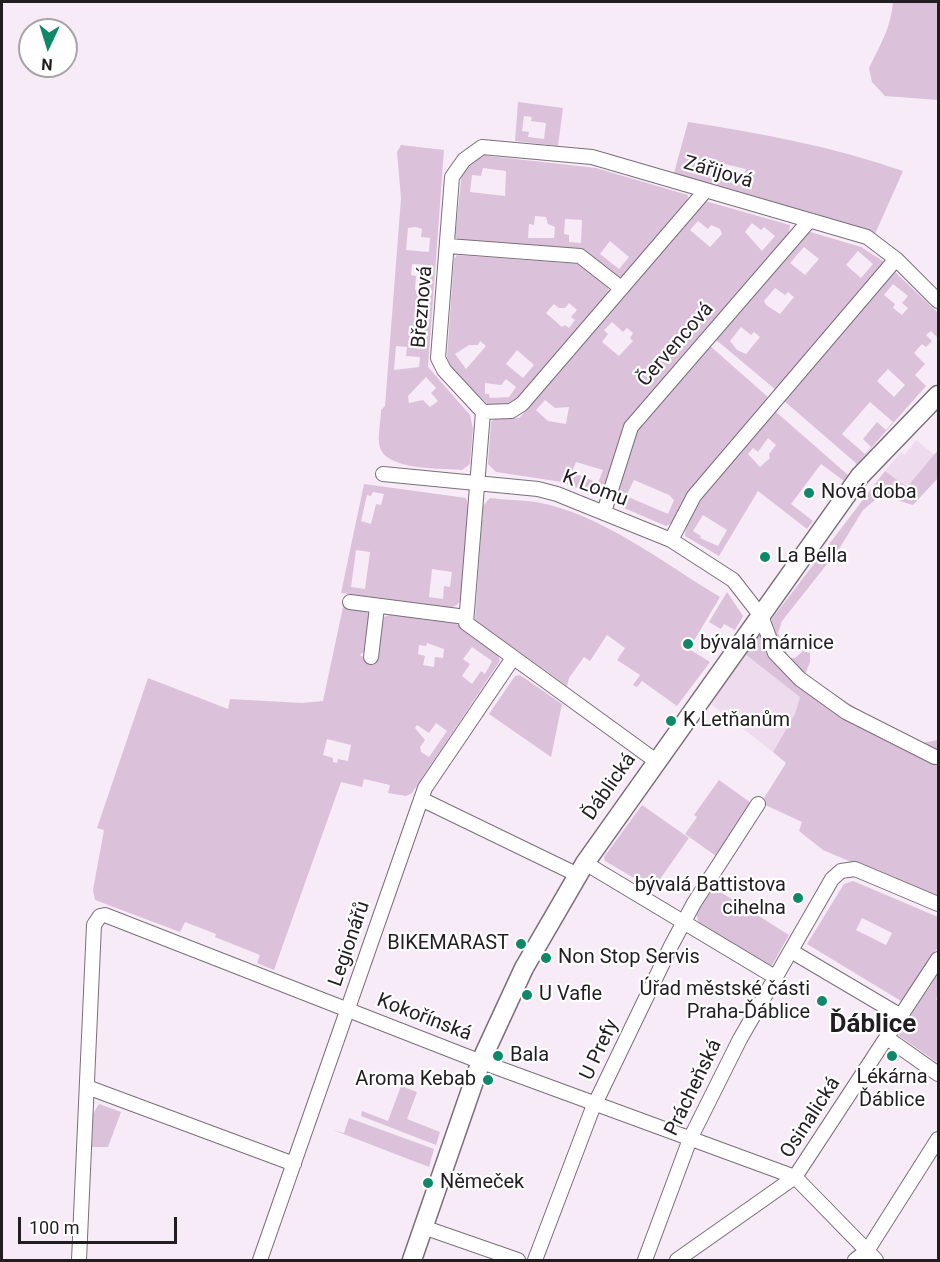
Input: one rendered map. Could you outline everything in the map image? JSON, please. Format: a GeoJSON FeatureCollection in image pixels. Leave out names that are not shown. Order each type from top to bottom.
{"type":"FeatureCollection","features":[{"type":"Feature","properties":{"kind":"main road","name":"Ďáblická"},"geometry":{"type":"LineString","coordinates":[[412,1260],[481,1061],[524,968],[581,869],[860,476],[939,395]]}},
{"type":"Feature","properties":{"kind":"street","name":"Zářijová"},"geometry":{"type":"LineString","coordinates":[[464,160],[482,147],[592,157],[867,237],[896,259],[939,301]]}},
{"type":"Feature","properties":{"kind":"street","name":"Březnová"},"geometry":{"type":"LineString","coordinates":[[464,160],[452,177],[438,358],[444,370],[483,412]]}},
{"type":"Feature","properties":{"kind":"street"},"geometry":{"type":"LineString","coordinates":[[466,620],[483,412],[511,411],[522,404],[706,190]]}},
{"type":"Feature","properties":{"kind":"street","name":"Červencová"},"geometry":{"type":"LineString","coordinates":[[604,512],[631,426],[808,220]]}},
{"type":"Feature","properties":{"kind":"street"},"geometry":{"type":"LineString","coordinates":[[448,246],[580,256],[621,288]]}},
{"type":"Feature","properties":{"kind":"street"},"geometry":{"type":"LineString","coordinates":[[670,540],[694,496],[896,259]]}},
{"type":"Feature","properties":{"kind":"street","name":"K Lomu"},"geometry":{"type":"LineString","coordinates":[[383,474],[547,492],[604,512],[670,540],[733,579],[762,616],[775,653],[800,679],[846,712],[935,758]]}},
{"type":"Feature","properties":{"kind":"street"},"geometry":{"type":"LineString","coordinates":[[350,602],[466,620],[513,658],[656,761]]}},
{"type":"Feature","properties":{"kind":"street"},"geometry":{"type":"LineString","coordinates":[[371,657],[377,607]]}},
{"type":"Feature","properties":{"kind":"street","name":"Legionářů"},"geometry":{"type":"LineString","coordinates":[[260,1260],[425,788],[513,658]]}},
{"type":"Feature","properties":{"kind":"street"},"geometry":{"type":"LineString","coordinates":[[421,799],[581,869],[683,922],[775,977]]}},
{"type":"Feature","properties":{"kind":"street","name":"U Prefy"},"geometry":{"type":"LineString","coordinates":[[535,1260],[596,1105],[683,922],[758,804]]}},
{"type":"Feature","properties":{"kind":"street","name":"Prácheňská"},"geometry":{"type":"LineString","coordinates":[[645,1260],[690,1139],[740,1039],[832,879],[841,871],[855,869],[939,904]]}},
{"type":"Feature","properties":{"kind":"street","name":"Kokořínská"},"geometry":{"type":"LineString","coordinates":[[87,1087],[94,926],[100,916],[105,915],[596,1105],[795,1178],[871,1256]]}},
{"type":"Feature","properties":{"kind":"street"},"geometry":{"type":"LineString","coordinates":[[791,951],[901,1016]]}},
{"type":"Feature","properties":{"kind":"street","name":"Osinalická"},"geometry":{"type":"LineString","coordinates":[[677,1260],[795,1178],[939,959]]}},
{"type":"Feature","properties":{"kind":"street"},"geometry":{"type":"LineString","coordinates":[[887,1038],[939,1074]]}},
{"type":"Feature","properties":{"kind":"street"},"geometry":{"type":"LineString","coordinates":[[79,1260],[87,1087],[294,1164]]}},
{"type":"Feature","properties":{"kind":"street"},"geometry":{"type":"LineString","coordinates":[[855,1260],[871,1256],[939,1139]]}},
{"type":"Feature","properties":{"kind":"street"},"geometry":{"type":"LineString","coordinates":[[423,1227],[518,1260]]}},
{"type":"Feature","properties":{"kind":"shaded area"},"geometry":{"type":"Polygon","coordinates":[[[893,2],[938,2],[938,100],[885,96],[872,82],[869,68],[887,28],[893,2]]]}},
{"type":"Feature","properties":{"kind":"shaded area"},"geometry":{"type":"Polygon","coordinates":[[[518,102],[563,108],[558,146],[515,141],[518,102]],[[524,116],[522,131],[529,132],[528,137],[544,139],[546,123],[531,121],[532,117],[524,116]]]}},
{"type":"Feature","properties":{"kind":"shaded area"},"geometry":{"type":"Polygon","coordinates":[[[688,122],[797,142],[877,162],[903,171],[875,234],[674,173],[688,122]],[[720,163],[716,178],[736,184],[737,181],[742,183],[746,169],[720,163]]]}},
{"type":"Feature","properties":{"kind":"shaded area"},"geometry":{"type":"Polygon","coordinates":[[[401,145],[444,150],[428,367],[470,415],[473,429],[470,464],[462,470],[427,468],[400,463],[390,459],[382,452],[379,443],[381,410],[385,406],[401,198],[397,152],[401,145]],[[408,228],[406,250],[429,252],[430,238],[421,237],[422,229],[408,228]],[[412,264],[411,275],[416,276],[415,290],[425,293],[428,265],[412,264]],[[396,346],[394,370],[419,367],[420,357],[406,356],[407,347],[396,346]],[[426,377],[408,396],[409,403],[423,400],[430,407],[438,401],[431,393],[436,388],[426,377]]]}},
{"type":"Feature","properties":{"kind":"shaded area"},"geometry":{"type":"Polygon","coordinates":[[[480,155],[596,168],[688,195],[687,201],[622,278],[615,278],[585,251],[462,242],[455,237],[462,172],[480,155]],[[483,168],[481,176],[472,175],[470,192],[505,196],[506,171],[483,168]],[[535,216],[534,225],[529,224],[528,238],[554,238],[555,227],[548,224],[546,217],[535,216]],[[565,219],[564,234],[569,235],[569,242],[581,243],[582,220],[565,219]],[[610,241],[600,254],[619,269],[629,257],[610,241]]]}},
{"type":"Feature","properties":{"kind":"shaded area"},"geometry":{"type":"Polygon","coordinates":[[[705,201],[790,225],[789,233],[625,424],[604,490],[598,496],[562,482],[496,472],[488,464],[491,422],[494,419],[519,418],[705,201]],[[698,221],[690,230],[710,247],[722,234],[720,229],[711,225],[708,229],[698,221]],[[752,223],[745,232],[762,251],[775,236],[764,227],[761,230],[752,223]],[[612,322],[604,330],[608,334],[602,342],[619,356],[633,341],[630,338],[633,333],[627,328],[623,332],[612,322]],[[545,400],[536,410],[548,421],[566,424],[569,407],[555,408],[545,400]],[[576,462],[572,472],[598,483],[603,470],[576,462]]]}},
{"type":"Feature","properties":{"kind":"shaded area"},"geometry":{"type":"Polygon","coordinates":[[[807,231],[861,247],[883,261],[883,265],[776,390],[715,339],[807,231]],[[804,247],[790,263],[805,275],[819,259],[804,247]],[[858,251],[846,265],[861,278],[873,264],[858,251]],[[775,288],[764,301],[766,305],[780,314],[794,297],[788,292],[785,295],[775,288]],[[741,327],[730,341],[737,350],[746,354],[760,337],[754,332],[751,335],[741,327]]]}},
{"type":"Feature","properties":{"kind":"shaded area"},"geometry":{"type":"Polygon","coordinates":[[[457,255],[580,264],[608,288],[609,293],[515,403],[488,405],[451,367],[447,358],[454,259],[457,255]],[[569,303],[565,308],[559,308],[554,304],[546,313],[562,327],[565,325],[569,328],[575,320],[571,317],[577,310],[569,303]],[[480,341],[478,345],[469,345],[455,354],[466,369],[486,346],[480,341]],[[517,350],[506,364],[523,378],[534,365],[517,350]],[[506,379],[501,385],[485,383],[485,394],[489,394],[490,398],[509,397],[516,387],[506,379]]]}},
{"type":"Feature","properties":{"kind":"shaded area"},"geometry":{"type":"Polygon","coordinates":[[[894,271],[938,313],[937,337],[931,331],[926,335],[932,341],[926,347],[922,344],[914,353],[925,364],[915,375],[926,386],[857,464],[783,400],[894,271]],[[893,284],[884,295],[895,304],[893,308],[902,315],[908,308],[902,303],[908,296],[893,284]],[[888,369],[877,381],[894,397],[905,385],[888,369]],[[870,402],[842,434],[865,454],[871,447],[863,439],[877,422],[886,430],[893,422],[870,402]]]}},
{"type":"Feature","properties":{"kind":"shaded area"},"geometry":{"type":"Polygon","coordinates":[[[709,345],[769,398],[699,479],[672,523],[666,526],[617,505],[636,431],[709,345]],[[634,480],[626,496],[668,514],[674,500],[669,495],[634,480]]]}},
{"type":"Feature","properties":{"kind":"shaded area"},"geometry":{"type":"Polygon","coordinates":[[[775,411],[848,475],[844,481],[821,464],[791,504],[813,521],[807,529],[758,491],[719,556],[685,536],[689,523],[709,490],[775,411]],[[768,438],[758,452],[753,448],[748,454],[760,467],[770,458],[769,454],[776,445],[768,438]],[[703,515],[693,531],[701,536],[700,538],[718,546],[727,530],[703,515]]]}},
{"type":"Feature","properties":{"kind":"shaded area"},"geometry":{"type":"Polygon","coordinates":[[[916,440],[936,456],[907,487],[885,471],[901,452],[905,455],[916,440]]]}},
{"type":"Feature","properties":{"kind":"shaded area"},"geometry":{"type":"Polygon","coordinates":[[[938,450],[938,478],[913,505],[887,497],[875,500],[863,510],[839,549],[782,621],[778,633],[789,658],[795,658],[803,651],[810,653],[810,662],[805,675],[867,715],[921,743],[938,740],[938,899],[823,850],[799,831],[802,822],[761,803],[786,763],[773,752],[795,714],[800,697],[745,654],[885,471],[907,487],[938,450]]]}},
{"type":"Feature","properties":{"kind":"shaded area"},"geometry":{"type":"Polygon","coordinates":[[[364,484],[466,498],[468,504],[462,598],[457,605],[450,608],[341,593],[364,484]],[[373,492],[371,496],[367,495],[361,521],[371,524],[376,504],[381,505],[384,494],[373,492]],[[356,550],[351,587],[365,589],[370,552],[356,550]],[[432,569],[429,597],[443,599],[444,586],[450,587],[452,572],[432,569]]]}},
{"type":"Feature","properties":{"kind":"shaded area"},"geometry":{"type":"Polygon","coordinates":[[[490,498],[536,502],[584,517],[631,541],[720,597],[689,649],[710,662],[677,706],[642,681],[637,687],[633,685],[640,675],[617,660],[625,648],[607,635],[590,661],[584,657],[569,678],[567,686],[475,620],[483,506],[490,498]]]}},
{"type":"Feature","properties":{"kind":"shaded area"},"geometry":{"type":"Polygon","coordinates":[[[727,592],[743,616],[735,630],[724,624],[721,629],[709,622],[727,592]]]}},
{"type":"Feature","properties":{"kind":"shaded area"},"geometry":{"type":"Polygon","coordinates":[[[343,607],[365,610],[369,615],[364,652],[360,655],[369,661],[379,657],[378,643],[384,617],[392,614],[454,621],[466,633],[498,655],[500,661],[412,793],[406,796],[388,793],[390,785],[364,779],[362,787],[341,782],[274,970],[257,963],[260,955],[215,937],[216,934],[185,922],[180,932],[95,900],[93,890],[104,830],[97,828],[148,678],[228,709],[230,699],[302,703],[323,701],[343,607]],[[427,643],[426,646],[419,645],[418,654],[425,656],[423,665],[434,667],[435,657],[443,658],[444,649],[427,643]],[[472,647],[463,659],[470,664],[462,676],[472,684],[481,671],[485,674],[492,661],[472,647]],[[436,723],[429,733],[417,725],[415,728],[425,740],[420,747],[421,752],[429,757],[447,731],[436,723]],[[327,739],[323,755],[333,758],[333,762],[337,763],[338,759],[348,761],[351,745],[327,739]]]}},
{"type":"Feature","properties":{"kind":"shaded area"},"geometry":{"type":"Polygon","coordinates":[[[745,654],[801,697],[795,714],[773,752],[711,704],[745,654]]]}},
{"type":"Feature","properties":{"kind":"shaded area"},"geometry":{"type":"Polygon","coordinates":[[[520,675],[562,704],[551,757],[489,714],[515,676],[520,675]]]}},
{"type":"Feature","properties":{"kind":"shaded area"},"geometry":{"type":"Polygon","coordinates":[[[719,780],[754,805],[716,856],[685,834],[697,817],[694,815],[719,780]]]}},
{"type":"Feature","properties":{"kind":"shaded area"},"geometry":{"type":"Polygon","coordinates":[[[642,805],[689,838],[653,889],[605,861],[604,857],[642,805]]]}},
{"type":"Feature","properties":{"kind":"shaded area"},"geometry":{"type":"Polygon","coordinates":[[[853,881],[938,917],[938,947],[901,1001],[807,944],[844,884],[853,881]],[[862,918],[856,930],[886,945],[892,933],[862,918]]]}},
{"type":"Feature","properties":{"kind":"shaded area"},"geometry":{"type":"Polygon","coordinates":[[[711,891],[722,893],[789,935],[771,967],[699,924],[696,913],[711,891]]]}},
{"type":"Feature","properties":{"kind":"shaded area"},"geometry":{"type":"Polygon","coordinates":[[[938,971],[936,999],[938,1001],[938,1063],[898,1035],[938,971]]]}},
{"type":"Feature","properties":{"kind":"shaded area"},"geometry":{"type":"Polygon","coordinates":[[[401,1086],[417,1092],[407,1119],[440,1132],[436,1145],[361,1116],[362,1111],[388,1121],[401,1086]]]}},
{"type":"Feature","properties":{"kind":"shaded area"},"geometry":{"type":"Polygon","coordinates":[[[99,1104],[121,1112],[108,1147],[92,1147],[93,1114],[99,1104]]]}},
{"type":"Feature","properties":{"kind":"shaded area"},"geometry":{"type":"Polygon","coordinates":[[[349,1118],[434,1149],[429,1167],[333,1130],[344,1133],[349,1118]]]}},
{"type":"Feature","properties":{"kind":"place","name":"Nová doba"},"geometry":{"type":"Point","coordinates":[809,493]}},
{"type":"Feature","properties":{"kind":"place","name":"La Bella"},"geometry":{"type":"Point","coordinates":[765,557]}},
{"type":"Feature","properties":{"kind":"place","name":"bývalá márnice"},"geometry":{"type":"Point","coordinates":[688,644]}},
{"type":"Feature","properties":{"kind":"place","name":"K Letňanům"},"geometry":{"type":"Point","coordinates":[671,721]}},
{"type":"Feature","properties":{"kind":"place","name":"bývalá Battistova cihelna"},"geometry":{"type":"Point","coordinates":[798,898]}},
{"type":"Feature","properties":{"kind":"place","name":"BIKEMARAST"},"geometry":{"type":"Point","coordinates":[521,944]}},
{"type":"Feature","properties":{"kind":"place","name":"Non Stop Servis"},"geometry":{"type":"Point","coordinates":[546,958]}},
{"type":"Feature","properties":{"kind":"place","name":"U Vafle"},"geometry":{"type":"Point","coordinates":[527,995]}},
{"type":"Feature","properties":{"kind":"place","name":"Úřad městské části Praha-Ďáblice"},"geometry":{"type":"Point","coordinates":[822,1001]}},
{"type":"Feature","properties":{"kind":"place","name":"Bala"},"geometry":{"type":"Point","coordinates":[498,1056]}},
{"type":"Feature","properties":{"kind":"place","name":"Lékárna Ďáblice"},"geometry":{"type":"Point","coordinates":[892,1056]}},
{"type":"Feature","properties":{"kind":"place","name":"Aroma Kebab"},"geometry":{"type":"Point","coordinates":[488,1080]}},
{"type":"Feature","properties":{"kind":"place","name":"Němeček"},"geometry":{"type":"Point","coordinates":[428,1183]}},
{"type":"Feature","properties":{"kind":"district","name":"Ďáblice"},"geometry":{"type":"Point","coordinates":[873,1025]}}]}
